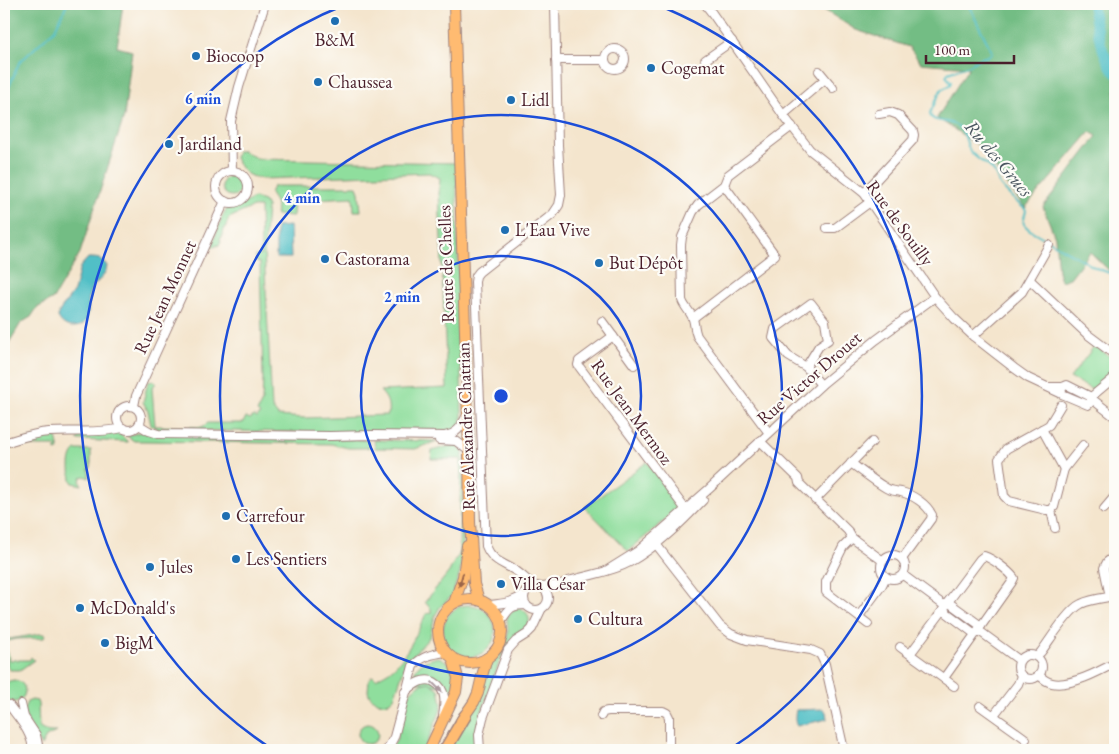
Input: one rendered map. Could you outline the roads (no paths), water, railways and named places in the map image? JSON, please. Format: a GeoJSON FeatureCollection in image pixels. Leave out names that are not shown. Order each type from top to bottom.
{"type":"FeatureCollection","features":[{"type":"Feature","properties":{"kind":"highway"},"geometry":{"type":"LineString","coordinates":[[445,750],[465,716]]}},
{"type":"Feature","properties":{"kind":"main road","name":"Route de Chelles"},"geometry":{"type":"LineString","coordinates":[[454,4],[470,522],[474,584],[484,602]]}},
{"type":"Feature","properties":{"kind":"main road","name":"Route de Chelles"},"geometry":{"type":"LineString","coordinates":[[454,603],[463,577],[470,522]]}},
{"type":"Feature","properties":{"kind":"main road"},"geometry":{"type":"LineString","coordinates":[[466,599],[484,602],[494,609],[500,621],[502,633],[500,642],[494,653],[487,658],[473,663],[462,662],[449,655],[442,648],[438,637],[438,626],[442,615],[449,606],[466,599]]}},
{"type":"Feature","properties":{"kind":"main road"},"geometry":{"type":"LineString","coordinates":[[429,750],[453,701],[458,684],[458,678],[449,655]]}},
{"type":"Feature","properties":{"kind":"main road"},"geometry":{"type":"LineString","coordinates":[[438,750],[465,716],[478,693],[487,658]]}},
{"type":"Feature","properties":{"kind":"street"},"geometry":{"type":"LineString","coordinates":[[232,171],[232,114],[265,4]]}},
{"type":"Feature","properties":{"kind":"street"},"geometry":{"type":"LineString","coordinates":[[555,4],[556,60],[605,60]]}},
{"type":"Feature","properties":{"kind":"street","name":"Rue de Souilly"},"geometry":{"type":"LineString","coordinates":[[705,4],[810,150],[864,193],[935,297],[954,318],[973,336],[1028,378],[1047,386],[1063,397],[1090,400],[1115,416]]}},
{"type":"Feature","properties":{"kind":"street"},"geometry":{"type":"LineString","coordinates":[[705,60],[732,41]]}},
{"type":"Feature","properties":{"kind":"street","name":"Rue Alexandre Chatrian"},"geometry":{"type":"LineString","coordinates":[[532,589],[517,572],[496,560],[489,553],[486,546],[475,282],[479,272],[553,214],[559,206],[561,195],[556,60]]}},
{"type":"Feature","properties":{"kind":"street"},"geometry":{"type":"LineString","coordinates":[[819,71],[833,88]]}},
{"type":"Feature","properties":{"kind":"street"},"geometry":{"type":"LineString","coordinates":[[783,115],[825,79]]}},
{"type":"Feature","properties":{"kind":"street"},"geometry":{"type":"LineString","coordinates":[[864,193],[912,140],[914,135],[913,131],[898,115],[890,112],[879,114]]}},
{"type":"Feature","properties":{"kind":"street"},"geometry":{"type":"LineString","coordinates":[[769,433],[697,336],[693,318],[682,300],[681,245],[682,237],[698,205],[724,185],[728,175],[792,126]]}},
{"type":"Feature","properties":{"kind":"street"},"geometry":{"type":"LineString","coordinates":[[232,171],[243,176],[247,182],[248,190],[244,197],[235,202],[225,201],[218,194],[217,185],[223,174],[232,171]]}},
{"type":"Feature","properties":{"kind":"street"},"geometry":{"type":"LineString","coordinates":[[693,318],[775,255],[724,185]]}},
{"type":"Feature","properties":{"kind":"street","name":"Rue Jean Monnet"},"geometry":{"type":"LineString","coordinates":[[134,406],[136,396],[225,201]]}},
{"type":"Feature","properties":{"kind":"street"},"geometry":{"type":"LineString","coordinates":[[827,228],[835,228],[870,202]]}},
{"type":"Feature","properties":{"kind":"street"},"geometry":{"type":"LineString","coordinates":[[973,336],[1022,292],[1049,245]]}},
{"type":"Feature","properties":{"kind":"street"},"geometry":{"type":"LineString","coordinates":[[1030,280],[1087,334],[1115,355]]}},
{"type":"Feature","properties":{"kind":"street","name":"Rue Victor Drouet"},"geometry":{"type":"LineString","coordinates":[[484,602],[508,603],[517,600],[532,589],[561,584],[606,571],[654,541],[821,385],[876,340],[935,297]]}},
{"type":"Feature","properties":{"kind":"street"},"geometry":{"type":"LineString","coordinates":[[806,367],[820,346],[828,340],[826,321],[811,304],[775,329],[773,338],[788,356],[806,367],[821,385]]}},
{"type":"Feature","properties":{"kind":"street","name":"Rue Jean Mermoz"},"geometry":{"type":"LineString","coordinates":[[602,321],[634,365]]}},
{"type":"Feature","properties":{"kind":"street","name":"Rue Jean Mermoz"},"geometry":{"type":"LineString","coordinates":[[613,336],[579,361],[578,365],[687,512]]}},
{"type":"Feature","properties":{"kind":"street"},"geometry":{"type":"LineString","coordinates":[[1090,400],[1115,377]]}},
{"type":"Feature","properties":{"kind":"street"},"geometry":{"type":"LineString","coordinates":[[1051,510],[1009,501],[1004,496],[999,459],[1006,449],[1049,425],[1063,397]]}},
{"type":"Feature","properties":{"kind":"street"},"geometry":{"type":"LineString","coordinates":[[4,443],[48,432],[100,432],[108,431],[123,428],[130,430],[140,425],[142,418],[140,411],[134,406],[122,408],[108,431]]}},
{"type":"Feature","properties":{"kind":"street"},"geometry":{"type":"LineString","coordinates":[[140,425],[149,432],[158,434],[445,436],[452,434],[460,428],[468,413]]}},
{"type":"Feature","properties":{"kind":"street"},"geometry":{"type":"LineString","coordinates":[[117,418],[120,426],[123,428]]}},
{"type":"Feature","properties":{"kind":"street"},"geometry":{"type":"LineString","coordinates":[[1042,429],[1064,469]]}},
{"type":"Feature","properties":{"kind":"street"},"geometry":{"type":"LineString","coordinates":[[330,436],[456,441],[469,451]]}},
{"type":"Feature","properties":{"kind":"street"},"geometry":{"type":"LineString","coordinates":[[815,500],[872,442]]}},
{"type":"Feature","properties":{"kind":"street"},"geometry":{"type":"LineString","coordinates":[[758,443],[794,482],[799,483],[848,531],[852,538],[883,561]]}},
{"type":"Feature","properties":{"kind":"street"},"geometry":{"type":"LineString","coordinates":[[1055,528],[1051,510],[1054,506],[1064,469],[1083,446]]}},
{"type":"Feature","properties":{"kind":"street"},"geometry":{"type":"LineString","coordinates":[[851,463],[890,490],[912,496],[930,510],[931,519],[902,559]]}},
{"type":"Feature","properties":{"kind":"street"},"geometry":{"type":"LineString","coordinates":[[1104,509],[1115,496]]}},
{"type":"Feature","properties":{"kind":"street"},"geometry":{"type":"LineString","coordinates":[[852,538],[843,548],[826,582],[826,592],[868,624]]}},
{"type":"Feature","properties":{"kind":"street"},"geometry":{"type":"LineString","coordinates":[[654,541],[720,626],[731,634],[748,640],[811,650],[820,654],[825,664],[844,750]]}},
{"type":"Feature","properties":{"kind":"street"},"geometry":{"type":"LineString","coordinates":[[892,555],[899,556],[902,559],[905,568],[903,575],[893,579],[886,577],[882,571],[882,564],[885,558],[892,555]]}},
{"type":"Feature","properties":{"kind":"street"},"geometry":{"type":"LineString","coordinates":[[910,654],[980,559],[984,556],[989,558],[1014,578],[944,678]]}},
{"type":"Feature","properties":{"kind":"street"},"geometry":{"type":"LineString","coordinates":[[1037,656],[1072,610],[1080,604],[1091,600],[1113,597],[1104,568],[1112,558]]}},
{"type":"Feature","properties":{"kind":"street"},"geometry":{"type":"LineString","coordinates":[[903,575],[1019,660]]}},
{"type":"Feature","properties":{"kind":"street"},"geometry":{"type":"LineString","coordinates":[[859,616],[886,577]]}},
{"type":"Feature","properties":{"kind":"street","name":"Rue Victor Drouet"},"geometry":{"type":"LineString","coordinates":[[480,750],[479,736],[483,718],[508,650],[516,641],[532,629],[541,610],[547,604],[548,596],[561,584]]}},
{"type":"Feature","properties":{"kind":"street"},"geometry":{"type":"LineString","coordinates":[[534,623],[524,598],[532,589],[547,592],[548,596]]}},
{"type":"Feature","properties":{"kind":"street"},"geometry":{"type":"LineString","coordinates":[[500,621],[510,607],[517,605],[528,607],[535,611],[541,610]]}},
{"type":"Feature","properties":{"kind":"street"},"geometry":{"type":"LineString","coordinates":[[900,647],[954,686]]}},
{"type":"Feature","properties":{"kind":"street"},"geometry":{"type":"LineString","coordinates":[[387,750],[394,737],[405,692],[416,663],[425,656],[432,654],[449,655]]}},
{"type":"Feature","properties":{"kind":"street"},"geometry":{"type":"LineString","coordinates":[[994,715],[1018,684],[1021,676],[1018,668],[1019,660],[1029,654],[1037,656],[1042,667],[1039,675],[1032,679],[1021,676]]}},
{"type":"Feature","properties":{"kind":"street"},"geometry":{"type":"LineString","coordinates":[[1039,675],[1050,683],[1060,684],[1078,680],[1115,663]]}},
{"type":"Feature","properties":{"kind":"street"},"geometry":{"type":"LineString","coordinates":[[405,692],[423,680],[436,683],[443,693],[445,703],[442,722]]}},
{"type":"Feature","properties":{"kind":"street"},"geometry":{"type":"LineString","coordinates":[[21,704],[24,717],[36,735],[39,750]]}},
{"type":"Feature","properties":{"kind":"street"},"geometry":{"type":"LineString","coordinates":[[9,705],[28,731],[32,740],[33,750]]}},
{"type":"Feature","properties":{"kind":"street"},"geometry":{"type":"LineString","coordinates":[[980,706],[1026,739]]}},
{"type":"Feature","properties":{"kind":"street"},"geometry":{"type":"LineString","coordinates":[[601,716],[603,712],[608,711],[663,711],[669,717],[669,750]]}},
{"type":"Feature","properties":{"kind":"water"},"geometry":{"type":"Polygon","coordinates":[[[290,226],[291,258],[276,258],[276,227],[290,226]]]}},
{"type":"Feature","properties":{"kind":"water"},"geometry":{"type":"Polygon","coordinates":[[[88,258],[101,260],[107,266],[106,270],[90,292],[87,319],[80,326],[68,326],[59,319],[59,312],[74,291],[80,267],[88,258]]]}},
{"type":"Feature","properties":{"kind":"water"},"geometry":{"type":"Polygon","coordinates":[[[824,709],[827,719],[797,726],[795,720],[796,710],[824,709]]]}},
{"type":"Feature","properties":{"kind":"waterway"},"geometry":{"type":"LineString","coordinates":[[4,99],[19,63],[55,29],[67,4]]}},
{"type":"Feature","properties":{"kind":"waterway","name":"Ru des Grues"},"geometry":{"type":"LineString","coordinates":[[968,4],[992,53],[970,65],[948,73],[946,76],[951,82],[949,86],[941,90],[930,113],[931,117],[961,129],[970,151],[991,168],[1000,185],[1025,209],[1024,224],[1027,228],[1096,268],[1115,275]]}},
{"type":"Feature","properties":{"kind":"waterway"},"geometry":{"type":"LineString","coordinates":[[1092,4],[1097,31],[1106,57],[1115,73]]}},
{"type":"Feature","properties":{"kind":"place","name":"B&M"},"geometry":{"type":"Point","coordinates":[335,21]}},
{"type":"Feature","properties":{"kind":"place","name":"Biocoop"},"geometry":{"type":"Point","coordinates":[196,56]}},
{"type":"Feature","properties":{"kind":"place","name":"Cogemat"},"geometry":{"type":"Point","coordinates":[651,68]}},
{"type":"Feature","properties":{"kind":"place","name":"Chaussea"},"geometry":{"type":"Point","coordinates":[318,82]}},
{"type":"Feature","properties":{"kind":"place","name":"Lidl"},"geometry":{"type":"Point","coordinates":[511,100]}},
{"type":"Feature","properties":{"kind":"place","name":"Jardiland"},"geometry":{"type":"Point","coordinates":[169,144]}},
{"type":"Feature","properties":{"kind":"place","name":"L'Eau Vive"},"geometry":{"type":"Point","coordinates":[505,230]}},
{"type":"Feature","properties":{"kind":"place","name":"Castorama"},"geometry":{"type":"Point","coordinates":[325,259]}},
{"type":"Feature","properties":{"kind":"place","name":"But Dépôt"},"geometry":{"type":"Point","coordinates":[599,263]}},
{"type":"Feature","properties":{"kind":"place","name":"Carrefour"},"geometry":{"type":"Point","coordinates":[226,516]}},
{"type":"Feature","properties":{"kind":"place","name":"Les Sentiers"},"geometry":{"type":"Point","coordinates":[236,559]}},
{"type":"Feature","properties":{"kind":"place","name":"Jules"},"geometry":{"type":"Point","coordinates":[150,567]}},
{"type":"Feature","properties":{"kind":"place","name":"Villa César"},"geometry":{"type":"Point","coordinates":[501,584]}},
{"type":"Feature","properties":{"kind":"place","name":"McDonald's"},"geometry":{"type":"Point","coordinates":[80,608]}},
{"type":"Feature","properties":{"kind":"place","name":"Cultura"},"geometry":{"type":"Point","coordinates":[578,619]}},
{"type":"Feature","properties":{"kind":"place","name":"BigM"},"geometry":{"type":"Point","coordinates":[105,643]}}]}
